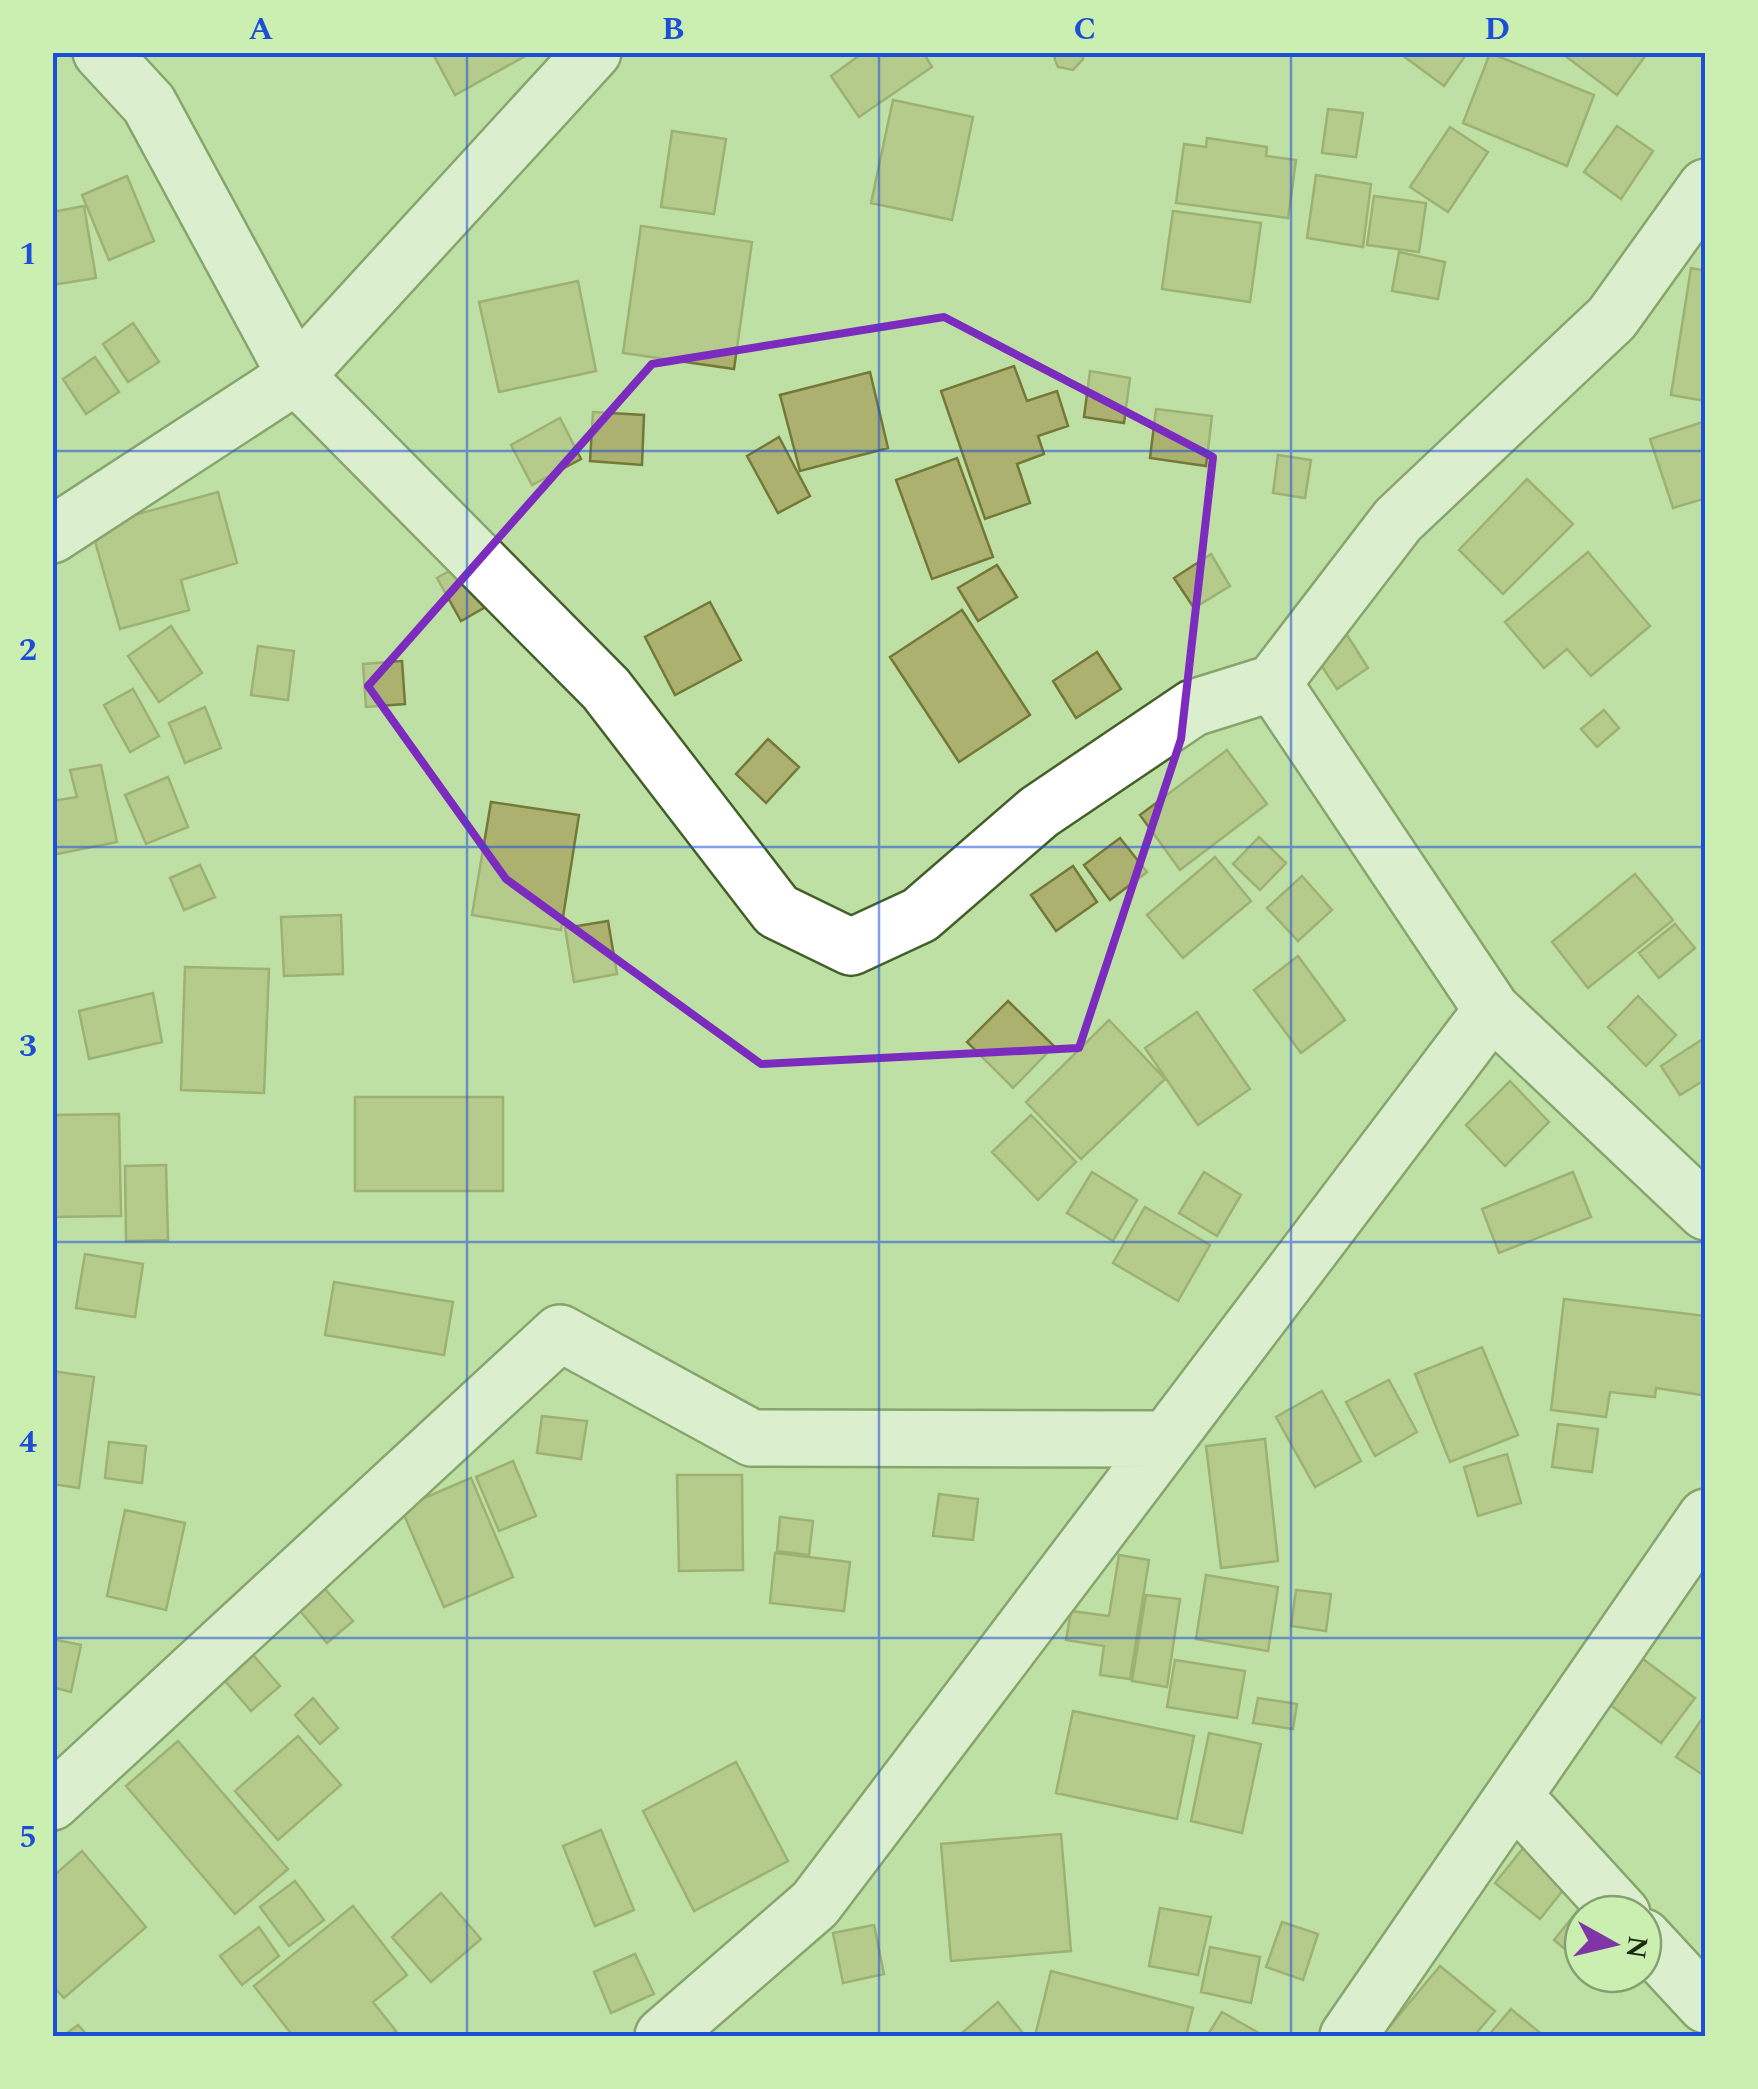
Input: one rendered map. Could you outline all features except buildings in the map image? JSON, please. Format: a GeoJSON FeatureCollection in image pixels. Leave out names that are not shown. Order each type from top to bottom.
{"type":"FeatureCollection","features":[{"type":"Feature","properties":{"kind":"street"},"geometry":{"type":"LineString","coordinates":[[101,52],[149,104],[296,376],[606,690],[778,910],[850,948],[920,915],[1039,812],[1193,708],[1272,684],[1398,520],[1612,318],[1706,187]]}},
{"type":"Feature","properties":{"kind":"street"},"geometry":{"type":"LineString","coordinates":[[52,535],[296,376],[592,52]]}},
{"type":"Feature","properties":{"kind":"street"},"geometry":{"type":"LineString","coordinates":[[1272,684],[1492,1010],[1706,1212]]}},
{"type":"Feature","properties":{"kind":"street"},"geometry":{"type":"LineString","coordinates":[[664,2036],[816,1904],[1492,1010]]}},
{"type":"Feature","properties":{"kind":"street"},"geometry":{"type":"LineString","coordinates":[[52,1802],[560,1333],[752,1438],[1168,1439]]}},
{"type":"Feature","properties":{"kind":"street"},"geometry":{"type":"LineString","coordinates":[[1348,2036],[1706,1517]]}},
{"type":"Feature","properties":{"kind":"street"},"geometry":{"type":"LineString","coordinates":[[1514,1796],[1604,1894]]}},
{"type":"Feature","properties":{"kind":"street"},"geometry":{"type":"LineString","coordinates":[[1663,1959],[1706,2006]]}},
{"type":"Feature","properties":{"kind":"highlighted area"},"geometry":{"type":"Polygon","coordinates":[[[944,317],[1213,457],[1181,739],[1079,1048],[761,1064],[506,879],[368,686],[652,364],[944,317]]]}}]}
